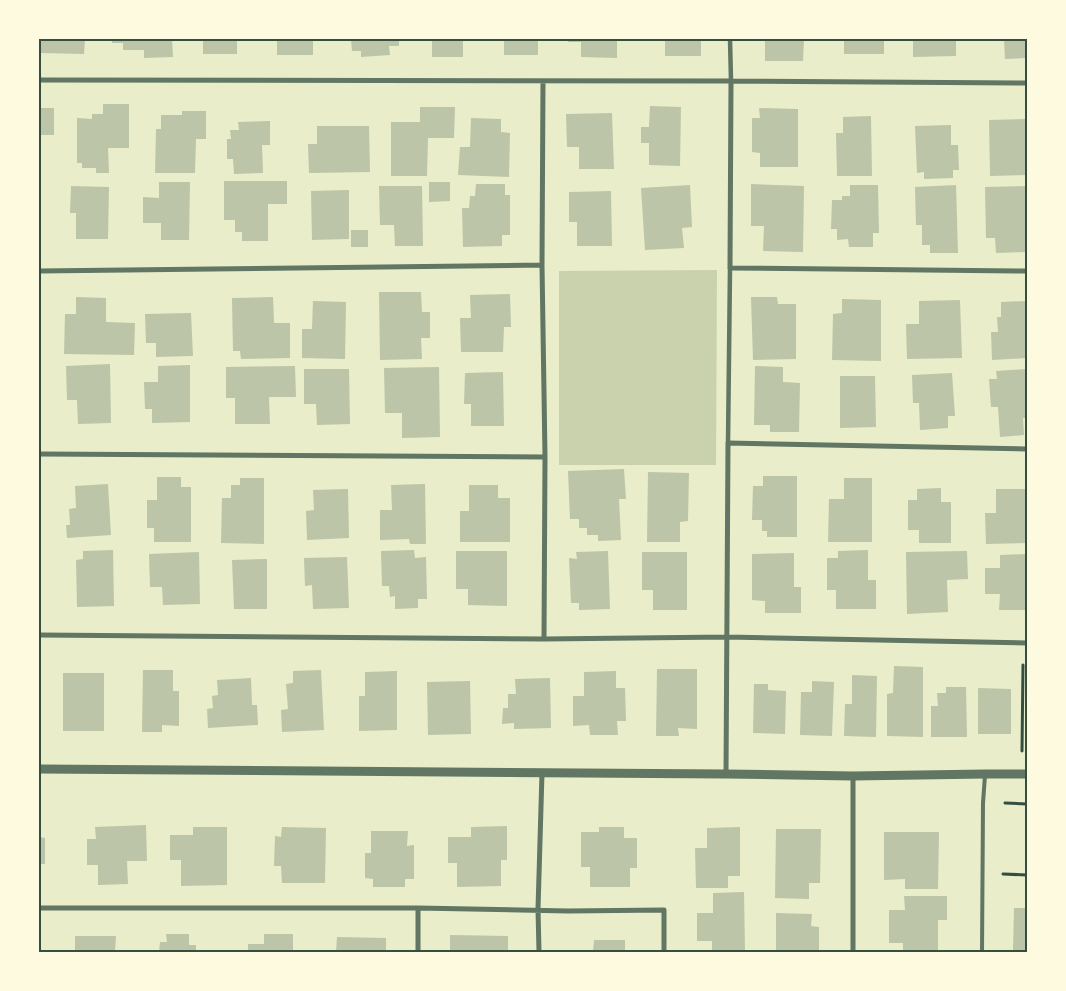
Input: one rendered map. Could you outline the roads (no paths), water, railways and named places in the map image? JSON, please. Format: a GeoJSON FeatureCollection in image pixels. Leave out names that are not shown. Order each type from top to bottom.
{"type":"FeatureCollection","features":[{"type":"Feature","properties":{"kind":"street"},"geometry":{"type":"LineString","coordinates":[[726,774],[730,39]]}},
{"type":"Feature","properties":{"kind":"street"},"geometry":{"type":"LineString","coordinates":[[39,80],[1027,83]]}},
{"type":"Feature","properties":{"kind":"street"},"geometry":{"type":"LineString","coordinates":[[543,81],[544,638]]}},
{"type":"Feature","properties":{"kind":"street"},"geometry":{"type":"LineString","coordinates":[[39,271],[542,265]]}},
{"type":"Feature","properties":{"kind":"street"},"geometry":{"type":"LineString","coordinates":[[730,268],[1027,271]]}},
{"type":"Feature","properties":{"kind":"street"},"geometry":{"type":"LineString","coordinates":[[728,443],[1027,449]]}},
{"type":"Feature","properties":{"kind":"street"},"geometry":{"type":"LineString","coordinates":[[39,454],[545,457]]}},
{"type":"Feature","properties":{"kind":"street"},"geometry":{"type":"LineString","coordinates":[[39,635],[544,638],[727,637],[1027,643]]}},
{"type":"Feature","properties":{"kind":"street"},"geometry":{"type":"LineString","coordinates":[[39,769],[853,776],[1024,774]]}},
{"type":"Feature","properties":{"kind":"street"},"geometry":{"type":"LineString","coordinates":[[539,952],[538,910],[542,772]]}},
{"type":"Feature","properties":{"kind":"street"},"geometry":{"type":"LineString","coordinates":[[853,776],[853,952]]}},
{"type":"Feature","properties":{"kind":"street"},"geometry":{"type":"LineString","coordinates":[[39,908],[664,910],[664,952]]}},
{"type":"Feature","properties":{"kind":"street"},"geometry":{"type":"LineString","coordinates":[[418,908],[418,952]]}},
{"type":"Feature","properties":{"kind":"lane"},"geometry":{"type":"LineString","coordinates":[[982,952],[983,803],[985,774]]}}]}
